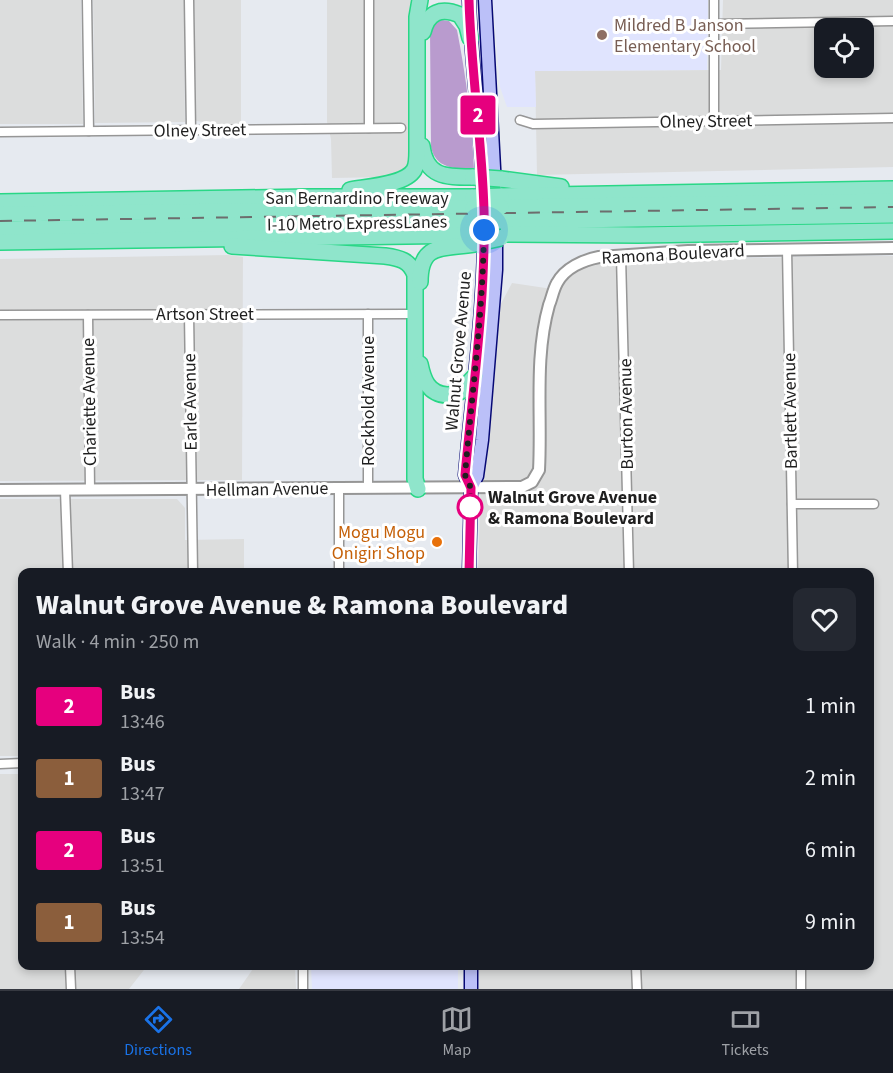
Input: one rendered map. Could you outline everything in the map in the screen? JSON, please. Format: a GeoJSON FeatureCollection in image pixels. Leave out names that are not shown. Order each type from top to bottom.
{"type":"FeatureCollection","features":[{"type":"Feature","properties":{"kind":"highway"},"geometry":{"type":"LineString","coordinates":[[309,197],[395,182],[411,174],[416,168],[417,17],[420,0]]}},
{"type":"Feature","properties":{"kind":"highway"},"geometry":{"type":"LineString","coordinates":[[428,0],[423,14],[422,147],[424,160],[430,168],[441,175],[451,177],[501,180],[608,194]]}},
{"type":"Feature","properties":{"kind":"highway"},"geometry":{"type":"LineString","coordinates":[[423,32],[428,18],[435,13],[447,11],[460,15],[467,26],[470,38]]}},
{"type":"Feature","properties":{"kind":"highway","name":"San Bernardino Freeway"},"geometry":{"type":"LineString","coordinates":[[502,222],[608,194],[893,189]]}},
{"type":"Feature","properties":{"kind":"highway","name":"San Bernardino Freeway"},"geometry":{"type":"LineString","coordinates":[[0,202],[309,197],[474,221]]}},
{"type":"Feature","properties":{"kind":"highway","name":"I-10 Metro ExpressLanes"},"geometry":{"type":"LineString","coordinates":[[502,222],[893,201]]}},
{"type":"Feature","properties":{"kind":"highway","name":"I-10 Metro ExpressLanes"},"geometry":{"type":"LineString","coordinates":[[0,214],[502,222],[893,215]]}},
{"type":"Feature","properties":{"kind":"highway"},"geometry":{"type":"LineString","coordinates":[[418,489],[420,273],[422,263],[426,256],[474,221],[502,222]]}},
{"type":"Feature","properties":{"kind":"highway","name":"San Bernardino Freeway"},"geometry":{"type":"LineString","coordinates":[[0,242],[188,238],[474,221],[638,235],[893,231]]}},
{"type":"Feature","properties":{"kind":"highway","name":"I-10 Metro ExpressLanes"},"geometry":{"type":"LineString","coordinates":[[0,229],[474,221]]}},
{"type":"Feature","properties":{"kind":"highway"},"geometry":{"type":"LineString","coordinates":[[188,238],[239,248],[385,255],[409,264],[415,275],[415,479],[418,489]]}},
{"type":"Feature","properties":{"kind":"highway"},"geometry":{"type":"LineString","coordinates":[[420,364],[427,385],[441,394],[457,393],[475,376]]}},
{"type":"Feature","properties":{"kind":"main road","name":"Walnut Grove Avenue"},"geometry":{"type":"LineString","coordinates":[[469,0],[470,38],[481,142],[484,210],[483,270],[465,475],[471,488]]}},
{"type":"Feature","properties":{"kind":"main road","name":"Walnut Grove Avenue"},"geometry":{"type":"LineString","coordinates":[[469,568],[471,488],[477,476],[482,440],[496,270],[496,198],[485,0]]}},
{"type":"Feature","properties":{"kind":"main road"},"geometry":{"type":"LineString","coordinates":[[471,970],[471,989]]}},
{"type":"Feature","properties":{"kind":"street"},"geometry":{"type":"LineString","coordinates":[[87,0],[89,131]]}},
{"type":"Feature","properties":{"kind":"street"},"geometry":{"type":"LineString","coordinates":[[189,0],[191,130]]}},
{"type":"Feature","properties":{"kind":"street"},"geometry":{"type":"LineString","coordinates":[[369,0],[369,128]]}},
{"type":"Feature","properties":{"kind":"street"},"geometry":{"type":"LineString","coordinates":[[714,0],[714,121]]}},
{"type":"Feature","properties":{"kind":"street"},"geometry":{"type":"LineString","coordinates":[[713,24],[893,21]]}},
{"type":"Feature","properties":{"kind":"street","name":"Olney Street"},"geometry":{"type":"LineString","coordinates":[[520,120],[533,124],[893,118]]}},
{"type":"Feature","properties":{"kind":"street","name":"Olney Street"},"geometry":{"type":"LineString","coordinates":[[0,132],[401,128]]}},
{"type":"Feature","properties":{"kind":"street","name":"Ramona Boulevard"},"geometry":{"type":"LineString","coordinates":[[532,482],[539,470],[541,346],[544,327],[557,282],[577,264],[588,259],[688,251],[893,248]]}},
{"type":"Feature","properties":{"kind":"street","name":"Bartlett Avenue"},"geometry":{"type":"LineString","coordinates":[[787,249],[793,568]]}},
{"type":"Feature","properties":{"kind":"street","name":"Burton Avenue"},"geometry":{"type":"LineString","coordinates":[[621,256],[629,568]]}},
{"type":"Feature","properties":{"kind":"street","name":"Earle Avenue"},"geometry":{"type":"LineString","coordinates":[[189,314],[193,568]]}},
{"type":"Feature","properties":{"kind":"street","name":"Rockhold Avenue"},"geometry":{"type":"LineString","coordinates":[[368,314],[369,488]]}},
{"type":"Feature","properties":{"kind":"street","name":"Artson Street"},"geometry":{"type":"LineString","coordinates":[[0,315],[409,314]]}},
{"type":"Feature","properties":{"kind":"street","name":"Chariette Avenue"},"geometry":{"type":"LineString","coordinates":[[88,315],[90,490]]}},
{"type":"Feature","properties":{"kind":"street","name":"Hellman Avenue"},"geometry":{"type":"LineString","coordinates":[[0,490],[516,488],[532,482]]}},
{"type":"Feature","properties":{"kind":"street"},"geometry":{"type":"LineString","coordinates":[[339,488],[339,568]]}},
{"type":"Feature","properties":{"kind":"street"},"geometry":{"type":"LineString","coordinates":[[65,490],[68,568]]}},
{"type":"Feature","properties":{"kind":"street"},"geometry":{"type":"LineString","coordinates":[[792,504],[874,504]]}},
{"type":"Feature","properties":{"kind":"street"},"geometry":{"type":"LineString","coordinates":[[0,764],[18,764]]}},
{"type":"Feature","properties":{"kind":"street"},"geometry":{"type":"LineString","coordinates":[[70,970],[71,989]]}},
{"type":"Feature","properties":{"kind":"street"},"geometry":{"type":"LineString","coordinates":[[303,970],[303,989]]}},
{"type":"Feature","properties":{"kind":"street"},"geometry":{"type":"LineString","coordinates":[[636,970],[636,989]]}},
{"type":"Feature","properties":{"kind":"street"},"geometry":{"type":"LineString","coordinates":[[801,970],[801,989]]}},
{"type":"Feature","properties":{"kind":"shaded area"},"geometry":{"type":"Polygon","coordinates":[[[0,0],[81,0],[83,124],[0,124],[0,0]]]}},
{"type":"Feature","properties":{"kind":"shaded area"},"geometry":{"type":"Polygon","coordinates":[[[93,0],[184,0],[185,122],[95,123],[93,0]]]}},
{"type":"Feature","properties":{"kind":"shaded area"},"geometry":{"type":"Polygon","coordinates":[[[194,0],[241,0],[241,127],[196,121],[194,0]]]}},
{"type":"Feature","properties":{"kind":"shaded area"},"geometry":{"type":"Polygon","coordinates":[[[327,0],[414,0],[413,160],[399,174],[389,177],[332,178],[331,139],[327,122],[327,0]]]}},
{"type":"Feature","properties":{"kind":"shaded area","name":"Mildred B Janson Elementary School"},"geometry":{"type":"Polygon","coordinates":[[[493,0],[708,0],[707,70],[535,71],[536,107],[507,107],[500,87],[493,0]]]}},
{"type":"Feature","properties":{"kind":"shaded area"},"geometry":{"type":"Polygon","coordinates":[[[723,0],[893,0],[893,167],[537,175],[535,71],[721,70],[723,0]]]}},
{"type":"Feature","properties":{"kind":"shaded area"},"geometry":{"type":"Polygon","coordinates":[[[442,20],[449,21],[457,30],[468,99],[474,170],[447,166],[437,160],[431,147],[430,31],[434,23],[442,20]]]}},
{"type":"Feature","properties":{"kind":"shaded area"},"geometry":{"type":"Polygon","coordinates":[[[228,255],[243,257],[242,480],[0,481],[0,259],[228,255]]]}},
{"type":"Feature","properties":{"kind":"shaded area"},"geometry":{"type":"Polygon","coordinates":[[[893,256],[893,989],[479,989],[479,970],[874,970],[874,568],[478,568],[481,474],[495,315],[512,283],[559,290],[564,281],[576,270],[595,262],[893,256]]]}},
{"type":"Feature","properties":{"kind":"shaded area"},"geometry":{"type":"Polygon","coordinates":[[[0,499],[177,499],[185,508],[185,540],[244,539],[244,568],[18,568],[18,756],[0,756],[0,499]]]}},
{"type":"Feature","properties":{"kind":"shaded area"},"geometry":{"type":"Polygon","coordinates":[[[0,774],[18,774],[18,970],[144,970],[129,989],[0,989],[0,774]]]}},
{"type":"Feature","properties":{"kind":"shaded area"},"geometry":{"type":"Polygon","coordinates":[[[252,970],[295,970],[296,989],[239,989],[252,970]]]}},
{"type":"Feature","properties":{"kind":"shaded area"},"geometry":{"type":"Polygon","coordinates":[[[311,970],[458,970],[458,989],[312,989],[311,970]]]}},
{"type":"Feature","properties":{"kind":"railway"},"geometry":{"type":"LineString","coordinates":[[0,221],[893,207]]}},
{"type":"Feature","properties":{"kind":"bus line","name":"2"},"geometry":{"type":"LineString","coordinates":[[469,0],[470,38],[481,142],[484,210],[479,327],[465,475],[471,488],[469,568]]}},
{"type":"Feature","properties":{"kind":"place","name":"Mildred B Janson Elementary School"},"geometry":{"type":"Point","coordinates":[602,35]}},
{"type":"Feature","properties":{"kind":"place","name":"Walnut Grove Avenue & Ramona Boulevard"},"geometry":{"type":"Point","coordinates":[470,507]}},
{"type":"Feature","properties":{"kind":"place","name":"Mogu Mogu Onigiri Shop"},"geometry":{"type":"Point","coordinates":[437,542]}},
{"type":"Feature","properties":{"kind":"route"},"geometry":{"type":"LineString","coordinates":[[470,507],[471,488],[465,475],[479,327],[484,230]]}}]}
